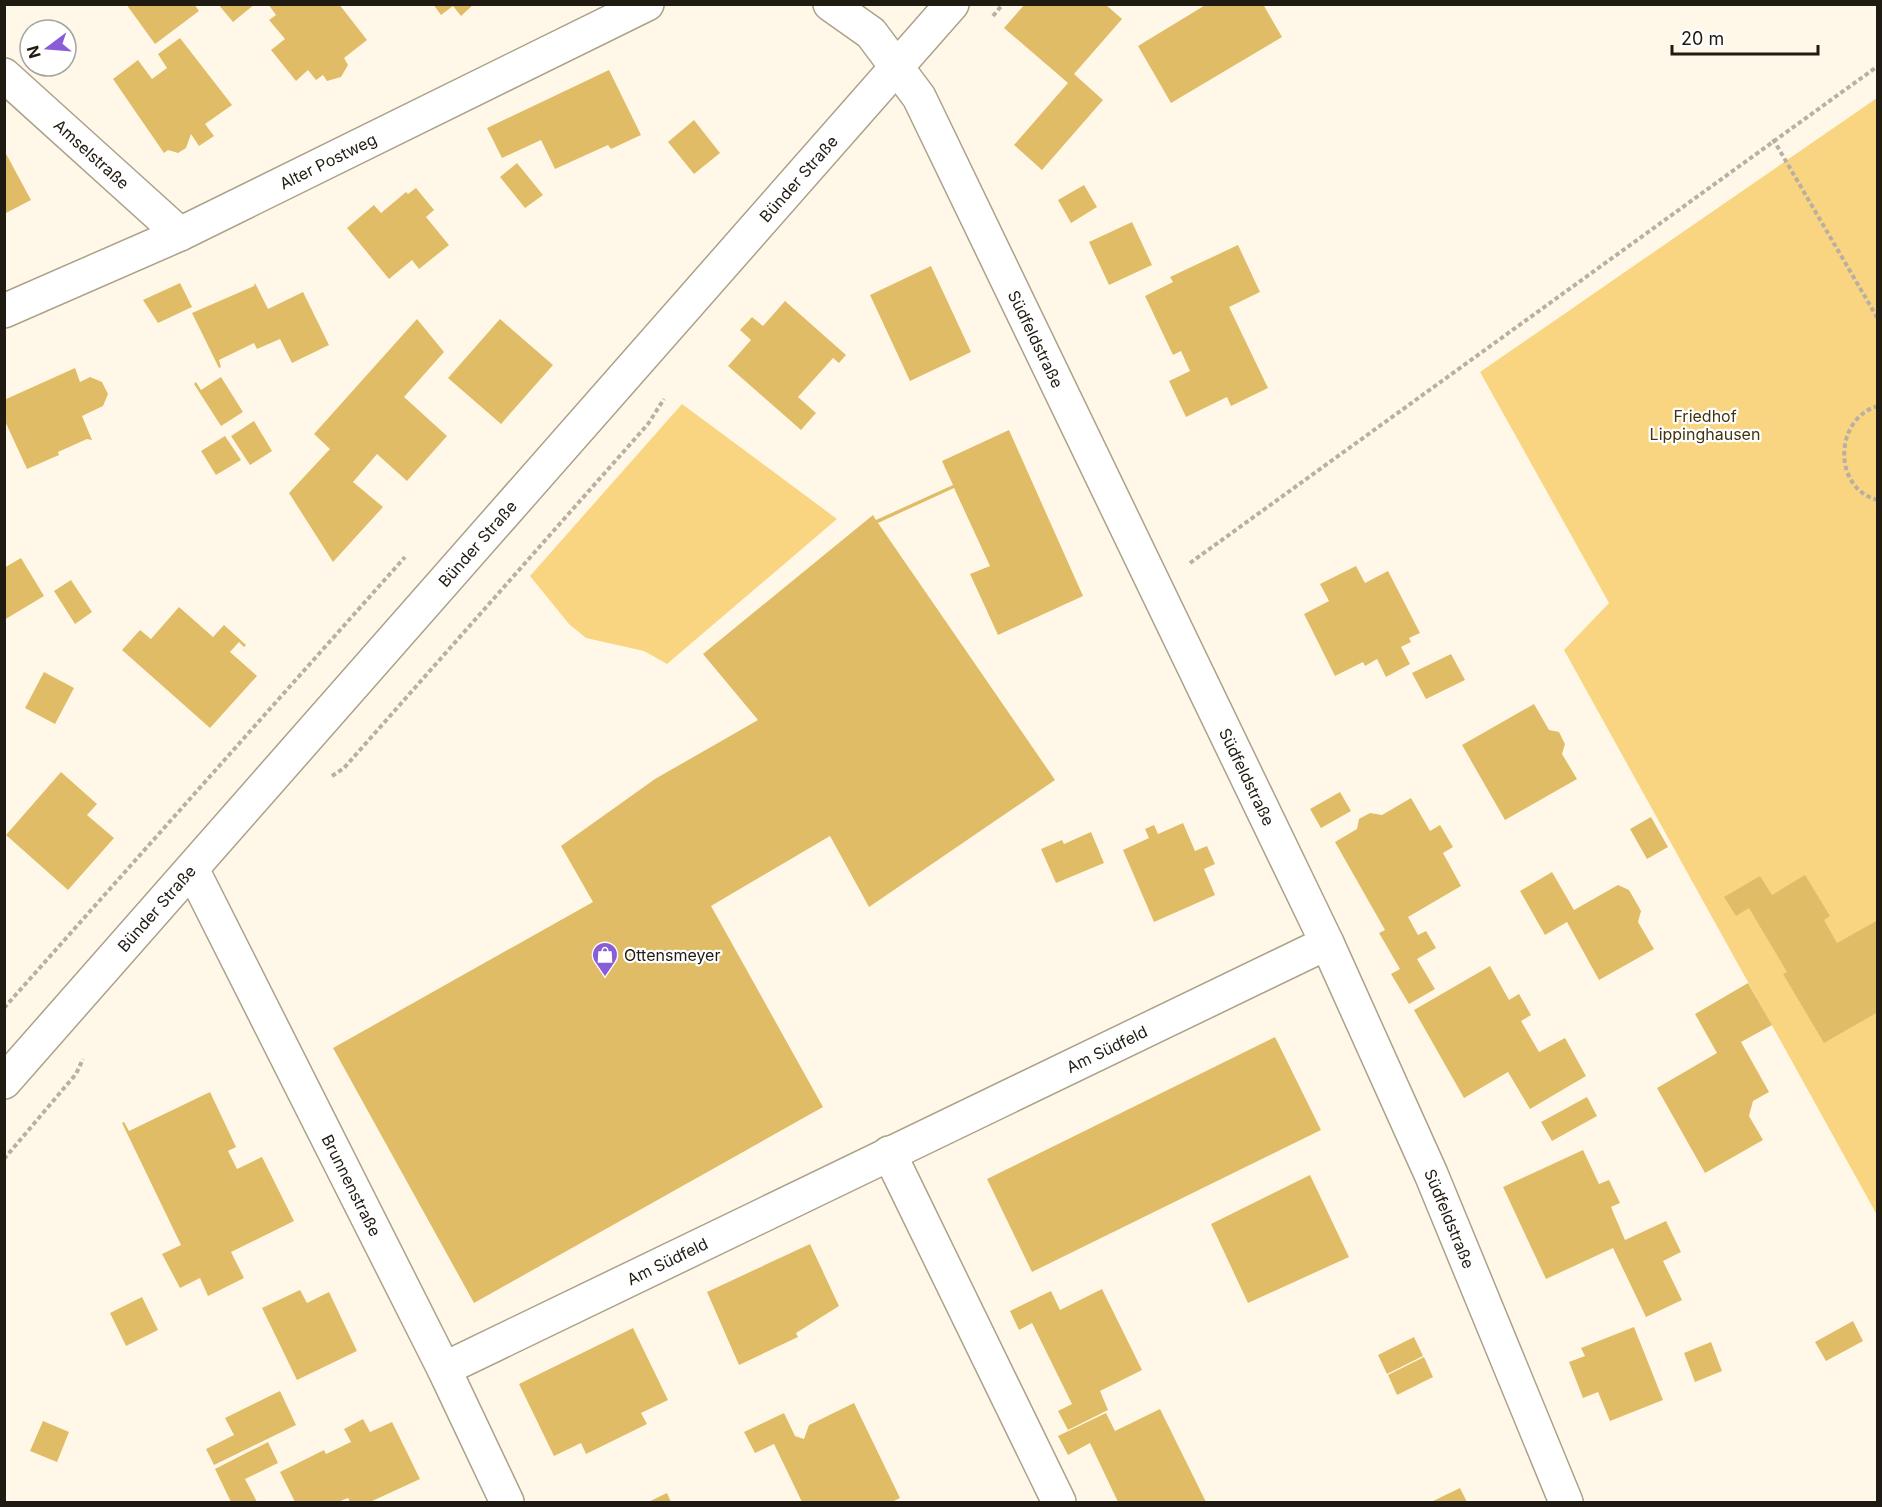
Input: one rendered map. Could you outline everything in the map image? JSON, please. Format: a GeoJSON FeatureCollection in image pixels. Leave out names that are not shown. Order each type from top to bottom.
{"type":"FeatureCollection","features":[{"type":"Feature","properties":{"kind":"street","name":"Alter Postweg"},"geometry":{"type":"LineString","coordinates":[[4,311],[180,234],[647,4]]}},
{"type":"Feature","properties":{"kind":"street"},"geometry":{"type":"LineString","coordinates":[[830,4],[871,33],[897,66]]}},
{"type":"Feature","properties":{"kind":"street","name":"Bünder Straße"},"geometry":{"type":"LineString","coordinates":[[4,1082],[193,871],[952,4]]}},
{"type":"Feature","properties":{"kind":"street","name":"Südfeldstraße"},"geometry":{"type":"LineString","coordinates":[[897,66],[918,97],[1327,943],[1431,1174],[1566,1503]]}},
{"type":"Feature","properties":{"kind":"street","name":"Amselstraße"},"geometry":{"type":"LineString","coordinates":[[4,75],[180,234]]}},
{"type":"Feature","properties":{"kind":"street","name":"Brunnenstraße"},"geometry":{"type":"LineString","coordinates":[[193,871],[444,1369],[507,1503]]}},
{"type":"Feature","properties":{"kind":"street","name":"Am Südfeld"},"geometry":{"type":"LineString","coordinates":[[444,1369],[1327,943]]}},
{"type":"Feature","properties":{"kind":"street"},"geometry":{"type":"LineString","coordinates":[[889,1154],[1059,1503]]}},
{"type":"Feature","properties":{"kind":"path"},"geometry":{"type":"LineString","coordinates":[[1155,588],[1773,139],[1878,66]]}},
{"type":"Feature","properties":{"kind":"path"},"geometry":{"type":"LineString","coordinates":[[1773,139],[1878,319]]}},
{"type":"Feature","properties":{"kind":"path"},"geometry":{"type":"LineString","coordinates":[[1878,406],[1859,416],[1848,430],[1843,445],[1844,461],[1849,477],[1860,490],[1878,500]]}},
{"type":"Feature","properties":{"kind":"green space","name":"Friedhof Lippinghausen"},"geometry":{"type":"Polygon","coordinates":[[[1877,98],[1877,1215],[1564,650],[1609,603],[1480,372],[1877,98]]]}},
{"type":"Feature","properties":{"kind":"green space"},"geometry":{"type":"Polygon","coordinates":[[[682,404],[837,519],[667,664],[644,651],[586,638],[569,624],[530,576],[682,404]]]}},
{"type":"Feature","properties":{"kind":"building"},"geometry":{"type":"Polygon","coordinates":[[[126,4],[194,4],[199,11],[155,44],[126,4]]]}},
{"type":"Feature","properties":{"kind":"building"},"geometry":{"type":"Polygon","coordinates":[[[218,4],[255,4],[233,22],[218,4]]]}},
{"type":"Feature","properties":{"kind":"building"},"geometry":{"type":"Polygon","coordinates":[[[268,4],[339,4],[367,40],[344,58],[348,65],[341,77],[327,81],[323,75],[316,80],[308,70],[296,81],[271,50],[285,39],[269,20],[276,15],[268,4]]]}},
{"type":"Feature","properties":{"kind":"building"},"geometry":{"type":"Polygon","coordinates":[[[433,4],[474,4],[461,16],[453,6],[441,15],[433,4]]]}},
{"type":"Feature","properties":{"kind":"building"},"geometry":{"type":"Polygon","coordinates":[[[1025,4],[1105,4],[1122,19],[1074,74],[1103,100],[1042,170],[1014,145],[1068,83],[1004,28],[1025,4]]]}},
{"type":"Feature","properties":{"kind":"building"},"geometry":{"type":"Polygon","coordinates":[[[1207,4],[1263,4],[1282,37],[1171,103],[1138,46],[1207,4]]]}},
{"type":"Feature","properties":{"kind":"building"},"geometry":{"type":"Polygon","coordinates":[[[180,38],[232,105],[205,124],[214,136],[199,146],[191,134],[186,148],[178,153],[168,150],[164,153],[113,79],[138,60],[152,79],[167,68],[158,54],[180,38]]]}},
{"type":"Feature","properties":{"kind":"building"},"geometry":{"type":"Polygon","coordinates":[[[609,70],[641,135],[611,149],[608,145],[555,169],[541,140],[502,158],[487,128],[609,70]]]}},
{"type":"Feature","properties":{"kind":"building"},"geometry":{"type":"Polygon","coordinates":[[[694,120],[720,153],[694,174],[668,142],[694,120]]]}},
{"type":"Feature","properties":{"kind":"building"},"geometry":{"type":"Polygon","coordinates":[[[4,150],[31,200],[4,214],[4,150]]]}},
{"type":"Feature","properties":{"kind":"building"},"geometry":{"type":"Polygon","coordinates":[[[517,163],[543,195],[525,208],[500,177],[517,163]]]}},
{"type":"Feature","properties":{"kind":"building"},"geometry":{"type":"Polygon","coordinates":[[[1084,185],[1097,207],[1071,223],[1058,200],[1084,185]]]}},
{"type":"Feature","properties":{"kind":"building"},"geometry":{"type":"Polygon","coordinates":[[[416,188],[434,210],[426,217],[449,245],[419,269],[412,260],[389,279],[347,228],[374,205],[381,213],[406,192],[408,194],[416,188]]]}},
{"type":"Feature","properties":{"kind":"building"},"geometry":{"type":"Polygon","coordinates":[[[1132,222],[1152,265],[1109,285],[1089,242],[1132,222]]]}},
{"type":"Feature","properties":{"kind":"building"},"geometry":{"type":"Polygon","coordinates":[[[1238,245],[1260,292],[1229,307],[1268,388],[1231,406],[1227,397],[1186,417],[1169,381],[1190,371],[1181,351],[1173,355],[1145,296],[1173,282],[1170,277],[1238,245]]]}},
{"type":"Feature","properties":{"kind":"building"},"geometry":{"type":"Polygon","coordinates":[[[931,266],[971,352],[910,381],[870,295],[931,266]]]}},
{"type":"Feature","properties":{"kind":"building"},"geometry":{"type":"Polygon","coordinates":[[[180,283],[192,307],[158,323],[143,300],[180,283]]]}},
{"type":"Feature","properties":{"kind":"building"},"geometry":{"type":"Polygon","coordinates":[[[255,283],[268,309],[303,292],[329,345],[292,363],[280,339],[257,349],[254,343],[219,360],[221,367],[219,368],[192,313],[254,286],[255,283]]]}},
{"type":"Feature","properties":{"kind":"building"},"geometry":{"type":"Polygon","coordinates":[[[785,301],[846,355],[839,363],[833,358],[798,397],[816,413],[801,430],[728,366],[751,340],[740,330],[752,317],[763,326],[785,301]]]}},
{"type":"Feature","properties":{"kind":"building"},"geometry":{"type":"Polygon","coordinates":[[[417,319],[444,352],[404,397],[447,436],[407,481],[377,454],[353,482],[383,507],[333,562],[289,493],[330,449],[314,434],[417,319]]]}},
{"type":"Feature","properties":{"kind":"building"},"geometry":{"type":"Polygon","coordinates":[[[500,319],[553,365],[501,424],[448,378],[500,319]]]}},
{"type":"Feature","properties":{"kind":"building"},"geometry":{"type":"Polygon","coordinates":[[[75,368],[80,382],[90,377],[102,382],[108,394],[103,406],[82,416],[92,440],[87,439],[27,469],[4,419],[4,400],[75,368]]]}},
{"type":"Feature","properties":{"kind":"building"},"geometry":{"type":"Polygon","coordinates":[[[221,377],[243,412],[221,426],[194,384],[196,382],[201,390],[221,377]]]}},
{"type":"Feature","properties":{"kind":"building"},"geometry":{"type":"Polygon","coordinates":[[[254,421],[272,451],[250,465],[231,436],[254,421]]]}},
{"type":"Feature","properties":{"kind":"building","name":"Ottensmeyer"},"geometry":{"type":"Polygon","coordinates":[[[1009,430],[1083,596],[998,635],[970,574],[990,566],[954,488],[878,523],[1055,780],[869,907],[830,836],[711,906],[823,1107],[474,1303],[333,1048],[593,902],[561,846],[655,779],[758,720],[703,654],[873,515],[876,520],[953,485],[942,461],[1009,430]]]}},
{"type":"Feature","properties":{"kind":"building"},"geometry":{"type":"Polygon","coordinates":[[[225,436],[241,460],[216,475],[201,451],[225,436]]]}},
{"type":"Feature","properties":{"kind":"building"},"geometry":{"type":"Polygon","coordinates":[[[21,558],[44,596],[4,620],[4,568],[21,558]]]}},
{"type":"Feature","properties":{"kind":"building"},"geometry":{"type":"Polygon","coordinates":[[[1356,566],[1365,583],[1388,571],[1420,633],[1409,638],[1411,642],[1401,647],[1410,664],[1386,677],[1377,659],[1365,666],[1363,662],[1335,676],[1304,614],[1329,601],[1320,584],[1356,566]]]}},
{"type":"Feature","properties":{"kind":"building"},"geometry":{"type":"Polygon","coordinates":[[[71,580],[92,612],[75,624],[54,591],[71,580]]]}},
{"type":"Feature","properties":{"kind":"building"},"geometry":{"type":"Polygon","coordinates":[[[179,607],[213,637],[224,625],[246,645],[244,647],[239,642],[230,652],[257,676],[210,728],[122,650],[140,630],[151,639],[179,607]]]}},
{"type":"Feature","properties":{"kind":"building"},"geometry":{"type":"Polygon","coordinates":[[[1451,654],[1465,680],[1426,699],[1412,673],[1451,654]]]}},
{"type":"Feature","properties":{"kind":"building"},"geometry":{"type":"Polygon","coordinates":[[[44,672],[74,688],[55,724],[25,708],[44,672]]]}},
{"type":"Feature","properties":{"kind":"building"},"geometry":{"type":"Polygon","coordinates":[[[1534,704],[1549,730],[1559,732],[1565,744],[1562,754],[1577,779],[1505,820],[1462,745],[1534,704]]]}},
{"type":"Feature","properties":{"kind":"building"},"geometry":{"type":"Polygon","coordinates":[[[61,772],[97,804],[87,815],[114,838],[68,890],[6,835],[61,772]]]}},
{"type":"Feature","properties":{"kind":"building"},"geometry":{"type":"Polygon","coordinates":[[[1340,792],[1351,811],[1321,828],[1310,809],[1340,792]]]}},
{"type":"Feature","properties":{"kind":"building"},"geometry":{"type":"Polygon","coordinates":[[[1411,798],[1430,831],[1440,825],[1453,847],[1443,853],[1461,886],[1408,917],[1418,935],[1426,931],[1436,948],[1417,959],[1435,989],[1409,1004],[1391,974],[1400,969],[1379,933],[1385,930],[1335,842],[1357,829],[1359,819],[1370,813],[1382,815],[1411,798]]]}},
{"type":"Feature","properties":{"kind":"building"},"geometry":{"type":"Polygon","coordinates":[[[1651,817],[1668,847],[1647,859],[1630,829],[1651,817]]]}},
{"type":"Feature","properties":{"kind":"building"},"geometry":{"type":"Polygon","coordinates":[[[1183,823],[1195,851],[1207,846],[1215,864],[1204,869],[1215,895],[1154,922],[1123,850],[1149,838],[1145,829],[1154,825],[1158,834],[1183,823]]]}},
{"type":"Feature","properties":{"kind":"building"},"geometry":{"type":"Polygon","coordinates":[[[1091,832],[1104,863],[1056,883],[1041,849],[1062,840],[1064,844],[1091,832]]]}},
{"type":"Feature","properties":{"kind":"building"},"geometry":{"type":"Polygon","coordinates":[[[1552,872],[1574,910],[1618,885],[1629,890],[1641,911],[1638,922],[1654,949],[1599,980],[1567,922],[1545,935],[1520,891],[1552,872]]]}},
{"type":"Feature","properties":{"kind":"building"},"geometry":{"type":"Polygon","coordinates":[[[1805,875],[1830,916],[1824,920],[1837,943],[1878,920],[1878,1012],[1824,1043],[1783,974],[1787,972],[1749,908],[1736,916],[1724,897],[1760,876],[1772,895],[1805,875]]]}},
{"type":"Feature","properties":{"kind":"building"},"geometry":{"type":"Polygon","coordinates":[[[1490,966],[1509,1000],[1519,994],[1531,1015],[1521,1021],[1539,1052],[1565,1038],[1586,1076],[1530,1109],[1508,1072],[1464,1098],[1414,1010],[1490,966]]]}},
{"type":"Feature","properties":{"kind":"building"},"geometry":{"type":"Polygon","coordinates":[[[1748,983],[1772,1025],[1741,1042],[1769,1092],[1753,1101],[1749,1116],[1763,1140],[1705,1173],[1657,1088],[1717,1053],[1695,1014],[1748,983]]]}},
{"type":"Feature","properties":{"kind":"building"},"geometry":{"type":"Polygon","coordinates":[[[1275,1037],[1321,1130],[1032,1272],[987,1179],[1275,1037]]]}},
{"type":"Feature","properties":{"kind":"building"},"geometry":{"type":"Polygon","coordinates":[[[210,1092],[236,1147],[228,1151],[237,1169],[262,1157],[294,1221],[231,1252],[244,1278],[208,1296],[200,1278],[180,1288],[162,1254],[181,1245],[122,1123],[124,1122],[129,1131],[210,1092]]]}},
{"type":"Feature","properties":{"kind":"building"},"geometry":{"type":"Polygon","coordinates":[[[1587,1097],[1597,1116],[1552,1141],[1541,1122],[1587,1097]]]}},
{"type":"Feature","properties":{"kind":"building"},"geometry":{"type":"Polygon","coordinates":[[[1583,1150],[1599,1184],[1609,1180],[1620,1203],[1611,1207],[1625,1240],[1666,1221],[1681,1252],[1663,1261],[1682,1300],[1646,1317],[1613,1248],[1546,1279],[1503,1187],[1583,1150]]]}},
{"type":"Feature","properties":{"kind":"building"},"geometry":{"type":"Polygon","coordinates":[[[1310,1175],[1349,1257],[1248,1303],[1211,1224],[1310,1175]]]}},
{"type":"Feature","properties":{"kind":"building"},"geometry":{"type":"Polygon","coordinates":[[[810,1244],[839,1306],[796,1333],[798,1337],[739,1365],[707,1292],[810,1244]]]}},
{"type":"Feature","properties":{"kind":"building"},"geometry":{"type":"Polygon","coordinates":[[[1102,1289],[1142,1370],[1100,1391],[1108,1410],[1068,1430],[1058,1411],[1072,1404],[1032,1323],[1019,1330],[1010,1311],[1051,1291],[1060,1310],[1102,1289]]]}},
{"type":"Feature","properties":{"kind":"building"},"geometry":{"type":"Polygon","coordinates":[[[300,1290],[307,1303],[329,1292],[357,1351],[297,1380],[262,1308],[300,1290]]]}},
{"type":"Feature","properties":{"kind":"building"},"geometry":{"type":"Polygon","coordinates":[[[142,1297],[158,1330],[126,1346],[110,1313],[142,1297]]]}},
{"type":"Feature","properties":{"kind":"building"},"geometry":{"type":"Polygon","coordinates":[[[1853,1321],[1863,1341],[1826,1361],[1815,1342],[1853,1321]]]}},
{"type":"Feature","properties":{"kind":"building"},"geometry":{"type":"Polygon","coordinates":[[[1634,1327],[1663,1400],[1610,1421],[1598,1392],[1583,1398],[1569,1362],[1585,1356],[1581,1348],[1634,1327]]]}},
{"type":"Feature","properties":{"kind":"building"},"geometry":{"type":"Polygon","coordinates":[[[633,1328],[668,1400],[641,1413],[647,1424],[586,1454],[581,1443],[554,1456],[519,1384],[633,1328]]]}},
{"type":"Feature","properties":{"kind":"building"},"geometry":{"type":"Polygon","coordinates":[[[1414,1337],[1423,1356],[1387,1374],[1378,1355],[1414,1337]]]}},
{"type":"Feature","properties":{"kind":"building"},"geometry":{"type":"Polygon","coordinates":[[[1711,1342],[1722,1371],[1695,1382],[1684,1353],[1711,1342]]]}},
{"type":"Feature","properties":{"kind":"building"},"geometry":{"type":"Polygon","coordinates":[[[1424,1357],[1433,1377],[1397,1395],[1388,1375],[1424,1357]]]}},
{"type":"Feature","properties":{"kind":"building"},"geometry":{"type":"Polygon","coordinates":[[[280,1391],[296,1425],[214,1465],[206,1449],[234,1435],[225,1418],[280,1391]]]}},
{"type":"Feature","properties":{"kind":"building"},"geometry":{"type":"Polygon","coordinates":[[[854,1403],[900,1498],[892,1502],[802,1502],[774,1444],[755,1453],[744,1432],[784,1413],[795,1436],[804,1439],[809,1425],[854,1403]]]}},
{"type":"Feature","properties":{"kind":"building"},"geometry":{"type":"Polygon","coordinates":[[[1160,1409],[1206,1502],[1118,1502],[1090,1443],[1068,1455],[1058,1436],[1106,1413],[1115,1431],[1160,1409]]]}},
{"type":"Feature","properties":{"kind":"building"},"geometry":{"type":"Polygon","coordinates":[[[363,1419],[370,1432],[392,1422],[420,1479],[370,1502],[350,1502],[348,1498],[338,1502],[295,1502],[280,1472],[324,1450],[326,1454],[351,1442],[344,1429],[363,1419]]]}},
{"type":"Feature","properties":{"kind":"building"},"geometry":{"type":"Polygon","coordinates":[[[43,1421],[69,1432],[57,1462],[30,1451],[43,1421]]]}},
{"type":"Feature","properties":{"kind":"building"},"geometry":{"type":"Polygon","coordinates":[[[268,1442],[278,1463],[245,1479],[257,1502],[231,1502],[215,1469],[268,1442]]]}},
{"type":"Feature","properties":{"kind":"building"},"geometry":{"type":"Polygon","coordinates":[[[1460,1488],[1467,1502],[1431,1502],[1460,1488]]]}},
{"type":"Feature","properties":{"kind":"building"},"geometry":{"type":"Polygon","coordinates":[[[667,1493],[671,1502],[648,1502],[667,1493]]]}},
{"type":"Feature","properties":{"kind":"place","name":"Ottensmeyer"},"geometry":{"type":"Point","coordinates":[605,978]}}]}
